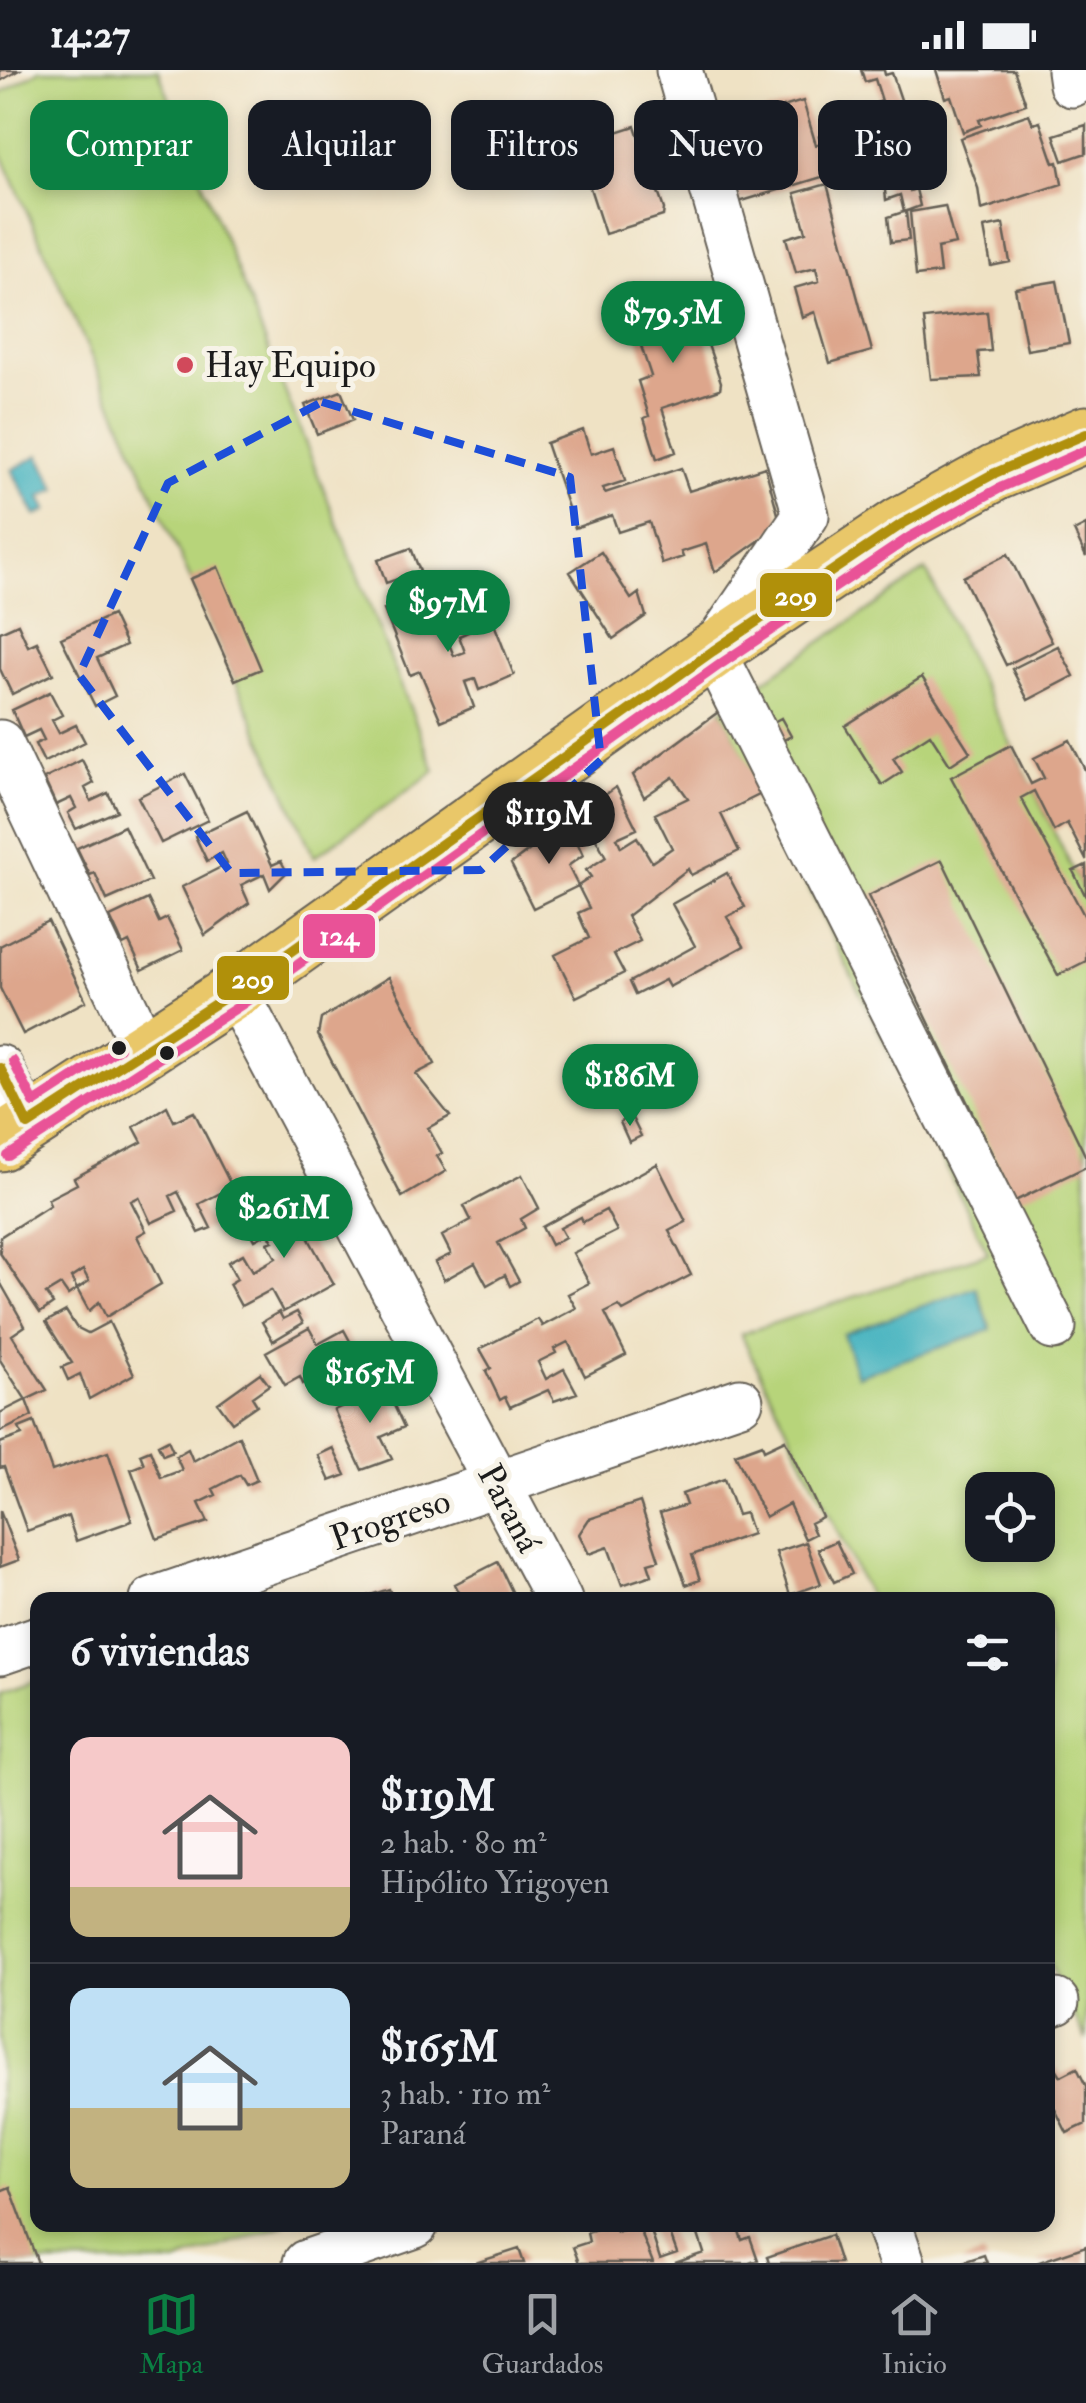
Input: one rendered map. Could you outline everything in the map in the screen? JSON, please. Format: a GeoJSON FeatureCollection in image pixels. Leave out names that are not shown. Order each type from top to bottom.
{"type":"FeatureCollection","features":[{"type":"Feature","properties":{"kind":"main road"},"geometry":{"type":"LineString","coordinates":[[14,1134],[235,992],[713,651],[902,524],[996,473],[1086,434]]}},
{"type":"Feature","properties":{"kind":"street"},"geometry":{"type":"LineString","coordinates":[[679,70],[806,515],[713,651],[1053,1328]]}},
{"type":"Feature","properties":{"kind":"street"},"geometry":{"type":"LineString","coordinates":[[0,743],[145,1050]]}},
{"type":"Feature","properties":{"kind":"street","name":"Paraná"},"geometry":{"type":"LineString","coordinates":[[235,992],[555,1592]]}},
{"type":"Feature","properties":{"kind":"street"},"geometry":{"type":"LineString","coordinates":[[0,1068],[14,1134]]}},
{"type":"Feature","properties":{"kind":"street","name":"Progreso"},"geometry":{"type":"LineString","coordinates":[[176,1592],[740,1401]]}},
{"type":"Feature","properties":{"kind":"street"},"geometry":{"type":"LineString","coordinates":[[0,1652],[30,1643]]}},
{"type":"Feature","properties":{"kind":"street"},"geometry":{"type":"LineString","coordinates":[[306,2263],[395,2232]]}},
{"type":"Feature","properties":{"kind":"street"},"geometry":{"type":"LineString","coordinates":[[892,2232],[902,2263]]}},
{"type":"Feature","properties":{"kind":"highlighted area"},"geometry":{"type":"Polygon","coordinates":[[[322,402],[570,477],[601,760],[481,870],[231,873],[79,675],[168,483],[322,402]]]}},
{"type":"Feature","properties":{"kind":"green space","name":"Hay Equipo"},"geometry":{"type":"Polygon","coordinates":[[[40,70],[158,70],[170,100],[30,100],[30,190],[205,190],[435,771],[314,857],[0,151],[0,94],[40,70]]]}},
{"type":"Feature","properties":{"kind":"green space"},"geometry":{"type":"Polygon","coordinates":[[[926,570],[1086,897],[1086,2040],[1055,1976],[1055,1592],[867,1592],[741,1334],[988,1253],[721,710],[926,570]]]}},
{"type":"Feature","properties":{"kind":"green space"},"geometry":{"type":"Polygon","coordinates":[[[30,1682],[30,2232],[265,2232],[175,2263],[0,2263],[0,1693],[30,1682]]]}},
{"type":"Feature","properties":{"kind":"water"},"geometry":{"type":"Polygon","coordinates":[[[39,455],[57,489],[41,497],[47,510],[36,516],[12,470],[39,455]]]}},
{"type":"Feature","properties":{"kind":"water"},"geometry":{"type":"Polygon","coordinates":[[[976,1287],[991,1330],[857,1376],[843,1334],[976,1287]]]}},
{"type":"Feature","properties":{"kind":"building"},"geometry":{"type":"Polygon","coordinates":[[[0,70],[19,70],[0,81],[0,70]]]}},
{"type":"Feature","properties":{"kind":"building"},"geometry":{"type":"Polygon","coordinates":[[[861,70],[892,73],[901,100],[882,100],[875,79],[865,82],[861,70]]]}},
{"type":"Feature","properties":{"kind":"building"},"geometry":{"type":"Polygon","coordinates":[[[936,70],[1014,70],[1026,104],[979,120],[981,125],[963,132],[951,96],[945,98],[936,70]]]}},
{"type":"Feature","properties":{"kind":"building"},"geometry":{"type":"Polygon","coordinates":[[[803,101],[818,144],[818,178],[798,184],[798,102],[803,101]]]}},
{"type":"Feature","properties":{"kind":"building"},"geometry":{"type":"Polygon","coordinates":[[[1029,114],[1033,124],[1040,122],[1054,163],[1058,162],[1062,184],[981,210],[978,188],[960,138],[1029,114]]]}},
{"type":"Feature","properties":{"kind":"building"},"geometry":{"type":"Polygon","coordinates":[[[1086,125],[1086,153],[1063,161],[1054,135],[1086,125]]]}},
{"type":"Feature","properties":{"kind":"building"},"geometry":{"type":"Polygon","coordinates":[[[634,126],[634,190],[657,190],[664,209],[663,216],[605,234],[591,190],[614,190],[614,133],[634,126]]]}},
{"type":"Feature","properties":{"kind":"building"},"geometry":{"type":"Polygon","coordinates":[[[818,187],[818,190],[829,190],[872,351],[830,363],[815,312],[802,317],[794,288],[819,281],[816,268],[796,273],[786,238],[806,232],[795,193],[818,187]]]}},
{"type":"Feature","properties":{"kind":"building"},"geometry":{"type":"Polygon","coordinates":[[[736,190],[779,190],[739,202],[736,190]]]}},
{"type":"Feature","properties":{"kind":"building"},"geometry":{"type":"Polygon","coordinates":[[[885,190],[916,190],[920,206],[904,212],[900,195],[886,200],[885,190]]]}},
{"type":"Feature","properties":{"kind":"building"},"geometry":{"type":"Polygon","coordinates":[[[945,206],[955,244],[937,248],[940,273],[916,276],[910,212],[945,206]]]}},
{"type":"Feature","properties":{"kind":"building"},"geometry":{"type":"Polygon","coordinates":[[[906,211],[909,240],[891,242],[888,217],[906,211]]]}},
{"type":"Feature","properties":{"kind":"building"},"geometry":{"type":"Polygon","coordinates":[[[1003,224],[1010,262],[991,266],[984,228],[1003,224]]]}},
{"type":"Feature","properties":{"kind":"building"},"geometry":{"type":"Polygon","coordinates":[[[1057,281],[1069,343],[1027,350],[1015,288],[1057,281]]]}},
{"type":"Feature","properties":{"kind":"building"},"geometry":{"type":"Polygon","coordinates":[[[692,299],[721,382],[720,389],[662,408],[676,452],[657,459],[638,381],[651,376],[632,319],[692,299]]]}},
{"type":"Feature","properties":{"kind":"building"},"geometry":{"type":"Polygon","coordinates":[[[987,312],[991,351],[978,352],[981,377],[931,379],[924,319],[987,312]]]}},
{"type":"Feature","properties":{"kind":"building"},"geometry":{"type":"Polygon","coordinates":[[[341,391],[353,420],[317,434],[305,405],[341,391]]]}},
{"type":"Feature","properties":{"kind":"building"},"geometry":{"type":"Polygon","coordinates":[[[583,430],[591,454],[614,446],[625,481],[603,488],[605,493],[681,468],[689,491],[765,467],[781,525],[715,572],[706,544],[681,552],[683,557],[662,564],[649,522],[618,532],[612,515],[575,528],[546,443],[583,430]]]}},
{"type":"Feature","properties":{"kind":"building"},"geometry":{"type":"Polygon","coordinates":[[[1086,525],[1086,557],[1074,531],[1086,525]]]}},
{"type":"Feature","properties":{"kind":"building"},"geometry":{"type":"Polygon","coordinates":[[[411,548],[424,582],[407,588],[403,577],[386,583],[378,560],[411,548]]]}},
{"type":"Feature","properties":{"kind":"building"},"geometry":{"type":"Polygon","coordinates":[[[601,552],[631,599],[639,593],[646,616],[613,639],[570,572],[601,552]]]}},
{"type":"Feature","properties":{"kind":"building"},"geometry":{"type":"Polygon","coordinates":[[[1008,554],[1052,642],[1006,665],[963,577],[1008,554]]]}},
{"type":"Feature","properties":{"kind":"building"},"geometry":{"type":"Polygon","coordinates":[[[218,567],[261,669],[235,680],[190,579],[218,567]]]}},
{"type":"Feature","properties":{"kind":"building"},"geometry":{"type":"Polygon","coordinates":[[[453,594],[462,613],[440,622],[454,656],[465,652],[459,636],[493,621],[514,675],[479,690],[475,679],[465,682],[474,707],[441,721],[420,671],[410,675],[384,610],[403,603],[407,615],[453,594]]]}},
{"type":"Feature","properties":{"kind":"building"},"geometry":{"type":"Polygon","coordinates":[[[112,615],[126,645],[97,658],[115,696],[95,706],[61,638],[112,615]]]}},
{"type":"Feature","properties":{"kind":"building"},"geometry":{"type":"Polygon","coordinates":[[[18,624],[28,646],[37,642],[53,674],[12,694],[0,669],[0,632],[18,624]]]}},
{"type":"Feature","properties":{"kind":"building"},"geometry":{"type":"Polygon","coordinates":[[[1058,646],[1074,676],[1028,700],[1012,669],[1058,646]]]}},
{"type":"Feature","properties":{"kind":"building"},"geometry":{"type":"Polygon","coordinates":[[[922,677],[970,752],[950,765],[930,734],[893,758],[902,772],[882,785],[845,726],[922,677]]]}},
{"type":"Feature","properties":{"kind":"building"},"geometry":{"type":"Polygon","coordinates":[[[50,692],[62,715],[52,720],[59,733],[76,725],[85,742],[44,762],[35,744],[44,740],[39,730],[24,737],[12,710],[50,692]]]}},
{"type":"Feature","properties":{"kind":"building"},"geometry":{"type":"Polygon","coordinates":[[[721,710],[763,793],[721,814],[739,851],[691,875],[688,869],[627,916],[640,941],[614,954],[624,973],[576,997],[555,955],[589,938],[578,913],[589,908],[578,886],[591,877],[586,870],[606,857],[593,833],[590,835],[576,816],[616,787],[637,829],[617,838],[621,847],[637,837],[652,862],[672,848],[655,814],[688,798],[673,777],[644,797],[633,775],[721,710]]]}},
{"type":"Feature","properties":{"kind":"building"},"geometry":{"type":"Polygon","coordinates":[[[781,718],[791,736],[778,743],[768,725],[781,718]]]}},
{"type":"Feature","properties":{"kind":"building"},"geometry":{"type":"Polygon","coordinates":[[[1070,740],[1086,772],[1086,860],[1067,823],[1054,831],[1034,791],[1021,798],[1086,919],[1086,961],[1058,975],[951,777],[1011,745],[1031,784],[1044,778],[1034,758],[1070,740]]]}},
{"type":"Feature","properties":{"kind":"building"},"geometry":{"type":"Polygon","coordinates":[[[82,760],[94,783],[85,788],[91,801],[108,793],[117,811],[76,829],[68,813],[76,808],[71,798],[56,805],[44,779],[82,760]]]}},
{"type":"Feature","properties":{"kind":"building"},"geometry":{"type":"Polygon","coordinates":[[[185,774],[208,820],[161,843],[138,797],[185,774]]]}},
{"type":"Feature","properties":{"kind":"building"},"geometry":{"type":"Polygon","coordinates":[[[247,811],[272,865],[281,861],[287,872],[270,889],[264,874],[241,885],[249,903],[205,935],[182,887],[227,864],[222,853],[207,861],[195,836],[247,811]]]}},
{"type":"Feature","properties":{"kind":"building"},"geometry":{"type":"Polygon","coordinates":[[[568,822],[583,855],[568,866],[578,886],[533,908],[511,864],[568,822]]]}},
{"type":"Feature","properties":{"kind":"building"},"geometry":{"type":"Polygon","coordinates":[[[124,826],[150,881],[107,900],[95,873],[90,875],[77,848],[124,826]]]}},
{"type":"Feature","properties":{"kind":"building"},"geometry":{"type":"Polygon","coordinates":[[[942,860],[1086,1157],[1086,1167],[1015,1201],[868,896],[942,860]]]}},
{"type":"Feature","properties":{"kind":"building"},"geometry":{"type":"Polygon","coordinates":[[[1086,865],[1086,897],[1073,871],[1086,865]]]}},
{"type":"Feature","properties":{"kind":"building"},"geometry":{"type":"Polygon","coordinates":[[[727,873],[745,907],[727,917],[744,946],[669,987],[665,980],[635,995],[629,982],[695,946],[672,904],[727,873]]]}},
{"type":"Feature","properties":{"kind":"building"},"geometry":{"type":"Polygon","coordinates":[[[148,899],[159,922],[167,918],[183,950],[142,970],[129,942],[123,945],[110,917],[148,899]]]}},
{"type":"Feature","properties":{"kind":"building"},"geometry":{"type":"Polygon","coordinates":[[[48,921],[86,1001],[23,1034],[0,988],[0,946],[48,921]]]}},
{"type":"Feature","properties":{"kind":"building"},"geometry":{"type":"Polygon","coordinates":[[[389,977],[435,1064],[416,1074],[450,1116],[428,1128],[442,1153],[437,1156],[446,1171],[402,1197],[318,1035],[321,1019],[389,977]]]}},
{"type":"Feature","properties":{"kind":"building"},"geometry":{"type":"Polygon","coordinates":[[[167,1106],[174,1121],[194,1112],[232,1187],[199,1204],[211,1228],[199,1233],[178,1192],[170,1196],[177,1211],[151,1223],[139,1197],[131,1201],[146,1231],[137,1236],[161,1284],[106,1317],[99,1302],[89,1311],[77,1289],[68,1295],[61,1285],[46,1294],[53,1304],[40,1313],[0,1253],[0,1237],[50,1205],[48,1199],[77,1184],[74,1178],[142,1142],[134,1127],[167,1106]],[[83,1270],[71,1278],[77,1289],[89,1281],[83,1270]]]}},
{"type":"Feature","properties":{"kind":"building"},"geometry":{"type":"Polygon","coordinates":[[[631,1116],[641,1136],[629,1142],[620,1122],[631,1116]]]}},
{"type":"Feature","properties":{"kind":"building"},"geometry":{"type":"Polygon","coordinates":[[[657,1164],[686,1222],[669,1231],[691,1275],[623,1311],[619,1306],[605,1313],[626,1355],[585,1376],[568,1342],[538,1362],[546,1379],[564,1369],[577,1393],[554,1401],[548,1390],[510,1407],[505,1397],[500,1400],[486,1371],[491,1368],[480,1349],[538,1319],[542,1326],[576,1308],[568,1294],[589,1283],[573,1253],[617,1231],[606,1210],[560,1228],[565,1237],[551,1245],[542,1227],[657,1164]]]}},
{"type":"Feature","properties":{"kind":"building"},"geometry":{"type":"Polygon","coordinates":[[[522,1175],[539,1208],[521,1219],[525,1228],[498,1243],[519,1281],[510,1286],[505,1275],[487,1285],[475,1263],[444,1280],[435,1262],[451,1254],[442,1236],[471,1220],[464,1206],[522,1175]]]}},
{"type":"Feature","properties":{"kind":"building"},"geometry":{"type":"Polygon","coordinates":[[[297,1200],[304,1212],[310,1209],[322,1232],[309,1239],[334,1284],[283,1312],[271,1290],[241,1306],[229,1284],[237,1279],[228,1262],[243,1254],[253,1271],[276,1258],[268,1243],[273,1241],[268,1233],[255,1240],[248,1227],[297,1200]]]}},
{"type":"Feature","properties":{"kind":"building"},"geometry":{"type":"Polygon","coordinates":[[[0,1282],[25,1326],[12,1335],[47,1390],[26,1400],[0,1360],[0,1282]]]}},
{"type":"Feature","properties":{"kind":"building"},"geometry":{"type":"Polygon","coordinates":[[[66,1311],[76,1327],[88,1333],[109,1322],[134,1374],[89,1399],[80,1374],[68,1380],[62,1367],[72,1363],[46,1322],[66,1311]]]}},
{"type":"Feature","properties":{"kind":"building"},"geometry":{"type":"Polygon","coordinates":[[[279,1312],[283,1319],[297,1312],[303,1323],[273,1341],[262,1322],[279,1312]]]}},
{"type":"Feature","properties":{"kind":"building"},"geometry":{"type":"Polygon","coordinates":[[[309,1328],[318,1344],[344,1330],[357,1354],[303,1384],[300,1377],[285,1385],[266,1352],[309,1328]]]}},
{"type":"Feature","properties":{"kind":"building"},"geometry":{"type":"Polygon","coordinates":[[[260,1373],[269,1385],[252,1397],[257,1405],[232,1422],[218,1403],[260,1373]]]}},
{"type":"Feature","properties":{"kind":"building"},"geometry":{"type":"Polygon","coordinates":[[[385,1386],[404,1427],[381,1437],[392,1459],[362,1470],[334,1410],[385,1386]]]}},
{"type":"Feature","properties":{"kind":"building"},"geometry":{"type":"Polygon","coordinates":[[[26,1400],[32,1416],[0,1432],[0,1413],[26,1400]]]}},
{"type":"Feature","properties":{"kind":"building"},"geometry":{"type":"Polygon","coordinates":[[[34,1422],[52,1471],[108,1452],[132,1521],[76,1541],[68,1516],[27,1531],[4,1467],[0,1468],[0,1443],[22,1435],[19,1428],[34,1422]]]}},
{"type":"Feature","properties":{"kind":"building"},"geometry":{"type":"Polygon","coordinates":[[[239,1436],[257,1480],[246,1485],[240,1475],[213,1489],[216,1495],[199,1503],[208,1522],[157,1539],[131,1469],[144,1464],[140,1454],[150,1450],[161,1478],[182,1470],[176,1456],[188,1449],[193,1461],[239,1436]]]}},
{"type":"Feature","properties":{"kind":"building"},"geometry":{"type":"Polygon","coordinates":[[[168,1440],[173,1451],[163,1455],[158,1445],[168,1440]]]}},
{"type":"Feature","properties":{"kind":"building"},"geometry":{"type":"Polygon","coordinates":[[[785,1440],[822,1517],[810,1523],[815,1534],[805,1539],[789,1504],[765,1517],[735,1454],[762,1444],[764,1450],[785,1440]]]}},
{"type":"Feature","properties":{"kind":"building"},"geometry":{"type":"Polygon","coordinates":[[[333,1448],[346,1475],[330,1481],[318,1455],[333,1448]]]}},
{"type":"Feature","properties":{"kind":"building"},"geometry":{"type":"Polygon","coordinates":[[[724,1479],[737,1515],[745,1513],[752,1534],[692,1555],[700,1580],[686,1585],[660,1513],[686,1505],[682,1494],[724,1479]]]}},
{"type":"Feature","properties":{"kind":"building"},"geometry":{"type":"Polygon","coordinates":[[[640,1502],[659,1560],[648,1563],[652,1575],[622,1585],[608,1547],[589,1554],[579,1534],[589,1519],[640,1502]]]}},
{"type":"Feature","properties":{"kind":"building"},"geometry":{"type":"Polygon","coordinates":[[[0,1511],[19,1560],[0,1567],[0,1511]]]}},
{"type":"Feature","properties":{"kind":"building"},"geometry":{"type":"Polygon","coordinates":[[[836,1541],[852,1574],[834,1582],[818,1549],[836,1541]]]}},
{"type":"Feature","properties":{"kind":"building"},"geometry":{"type":"Polygon","coordinates":[[[806,1542],[821,1584],[789,1592],[776,1552],[806,1542]]]}},
{"type":"Feature","properties":{"kind":"building"},"geometry":{"type":"Polygon","coordinates":[[[498,1562],[512,1592],[459,1592],[455,1584],[498,1562]]]}},
{"type":"Feature","properties":{"kind":"building"},"geometry":{"type":"Polygon","coordinates":[[[1077,2068],[1086,2086],[1086,2124],[1067,2133],[1055,2109],[1055,2069],[1061,2076],[1077,2068]]]}},
{"type":"Feature","properties":{"kind":"building"},"geometry":{"type":"Polygon","coordinates":[[[10,2187],[38,2263],[0,2263],[0,2191],[10,2187]]]}},
{"type":"Feature","properties":{"kind":"building"},"geometry":{"type":"Polygon","coordinates":[[[641,2232],[653,2263],[579,2263],[573,2247],[589,2242],[587,2233],[641,2232]]]}},
{"type":"Feature","properties":{"kind":"building"},"geometry":{"type":"Polygon","coordinates":[[[651,2232],[670,2232],[677,2253],[660,2259],[651,2232]]]}},
{"type":"Feature","properties":{"kind":"building"},"geometry":{"type":"Polygon","coordinates":[[[697,2232],[739,2232],[742,2240],[750,2237],[758,2260],[675,2263],[704,2253],[697,2232]]]}},
{"type":"Feature","properties":{"kind":"building"},"geometry":{"type":"Polygon","coordinates":[[[831,2235],[840,2263],[769,2263],[767,2257],[831,2235]]]}},
{"type":"Feature","properties":{"kind":"building"},"geometry":{"type":"Polygon","coordinates":[[[1086,2246],[1086,2263],[1039,2262],[1086,2246]]]}},
{"type":"Feature","properties":{"kind":"building"},"geometry":{"type":"Polygon","coordinates":[[[519,2249],[524,2263],[478,2262],[519,2249]]]}},
{"type":"Feature","properties":{"kind":"building"},"geometry":{"type":"Polygon","coordinates":[[[984,2255],[987,2263],[963,2263],[963,2262],[984,2255]]]}},
{"type":"Feature","properties":{"kind":"transit line","name":"209"},"geometry":{"type":"LineString","coordinates":[[0,1068],[28,1125],[235,991],[713,651],[902,524],[995,473],[1086,434]]}},
{"type":"Feature","properties":{"kind":"transit line","name":"124"},"geometry":{"type":"LineString","coordinates":[[8,1156],[244,1003],[722,663],[910,537],[1002,487],[1086,450]]}},
{"type":"Feature","properties":{"kind":"transit line"},"geometry":{"type":"LineString","coordinates":[[13,1061],[34,1103],[119,1048]]}},
{"type":"Feature","properties":{"kind":"place","name":"Hay Equipo"},"geometry":{"type":"Point","coordinates":[185,365]}}]}
